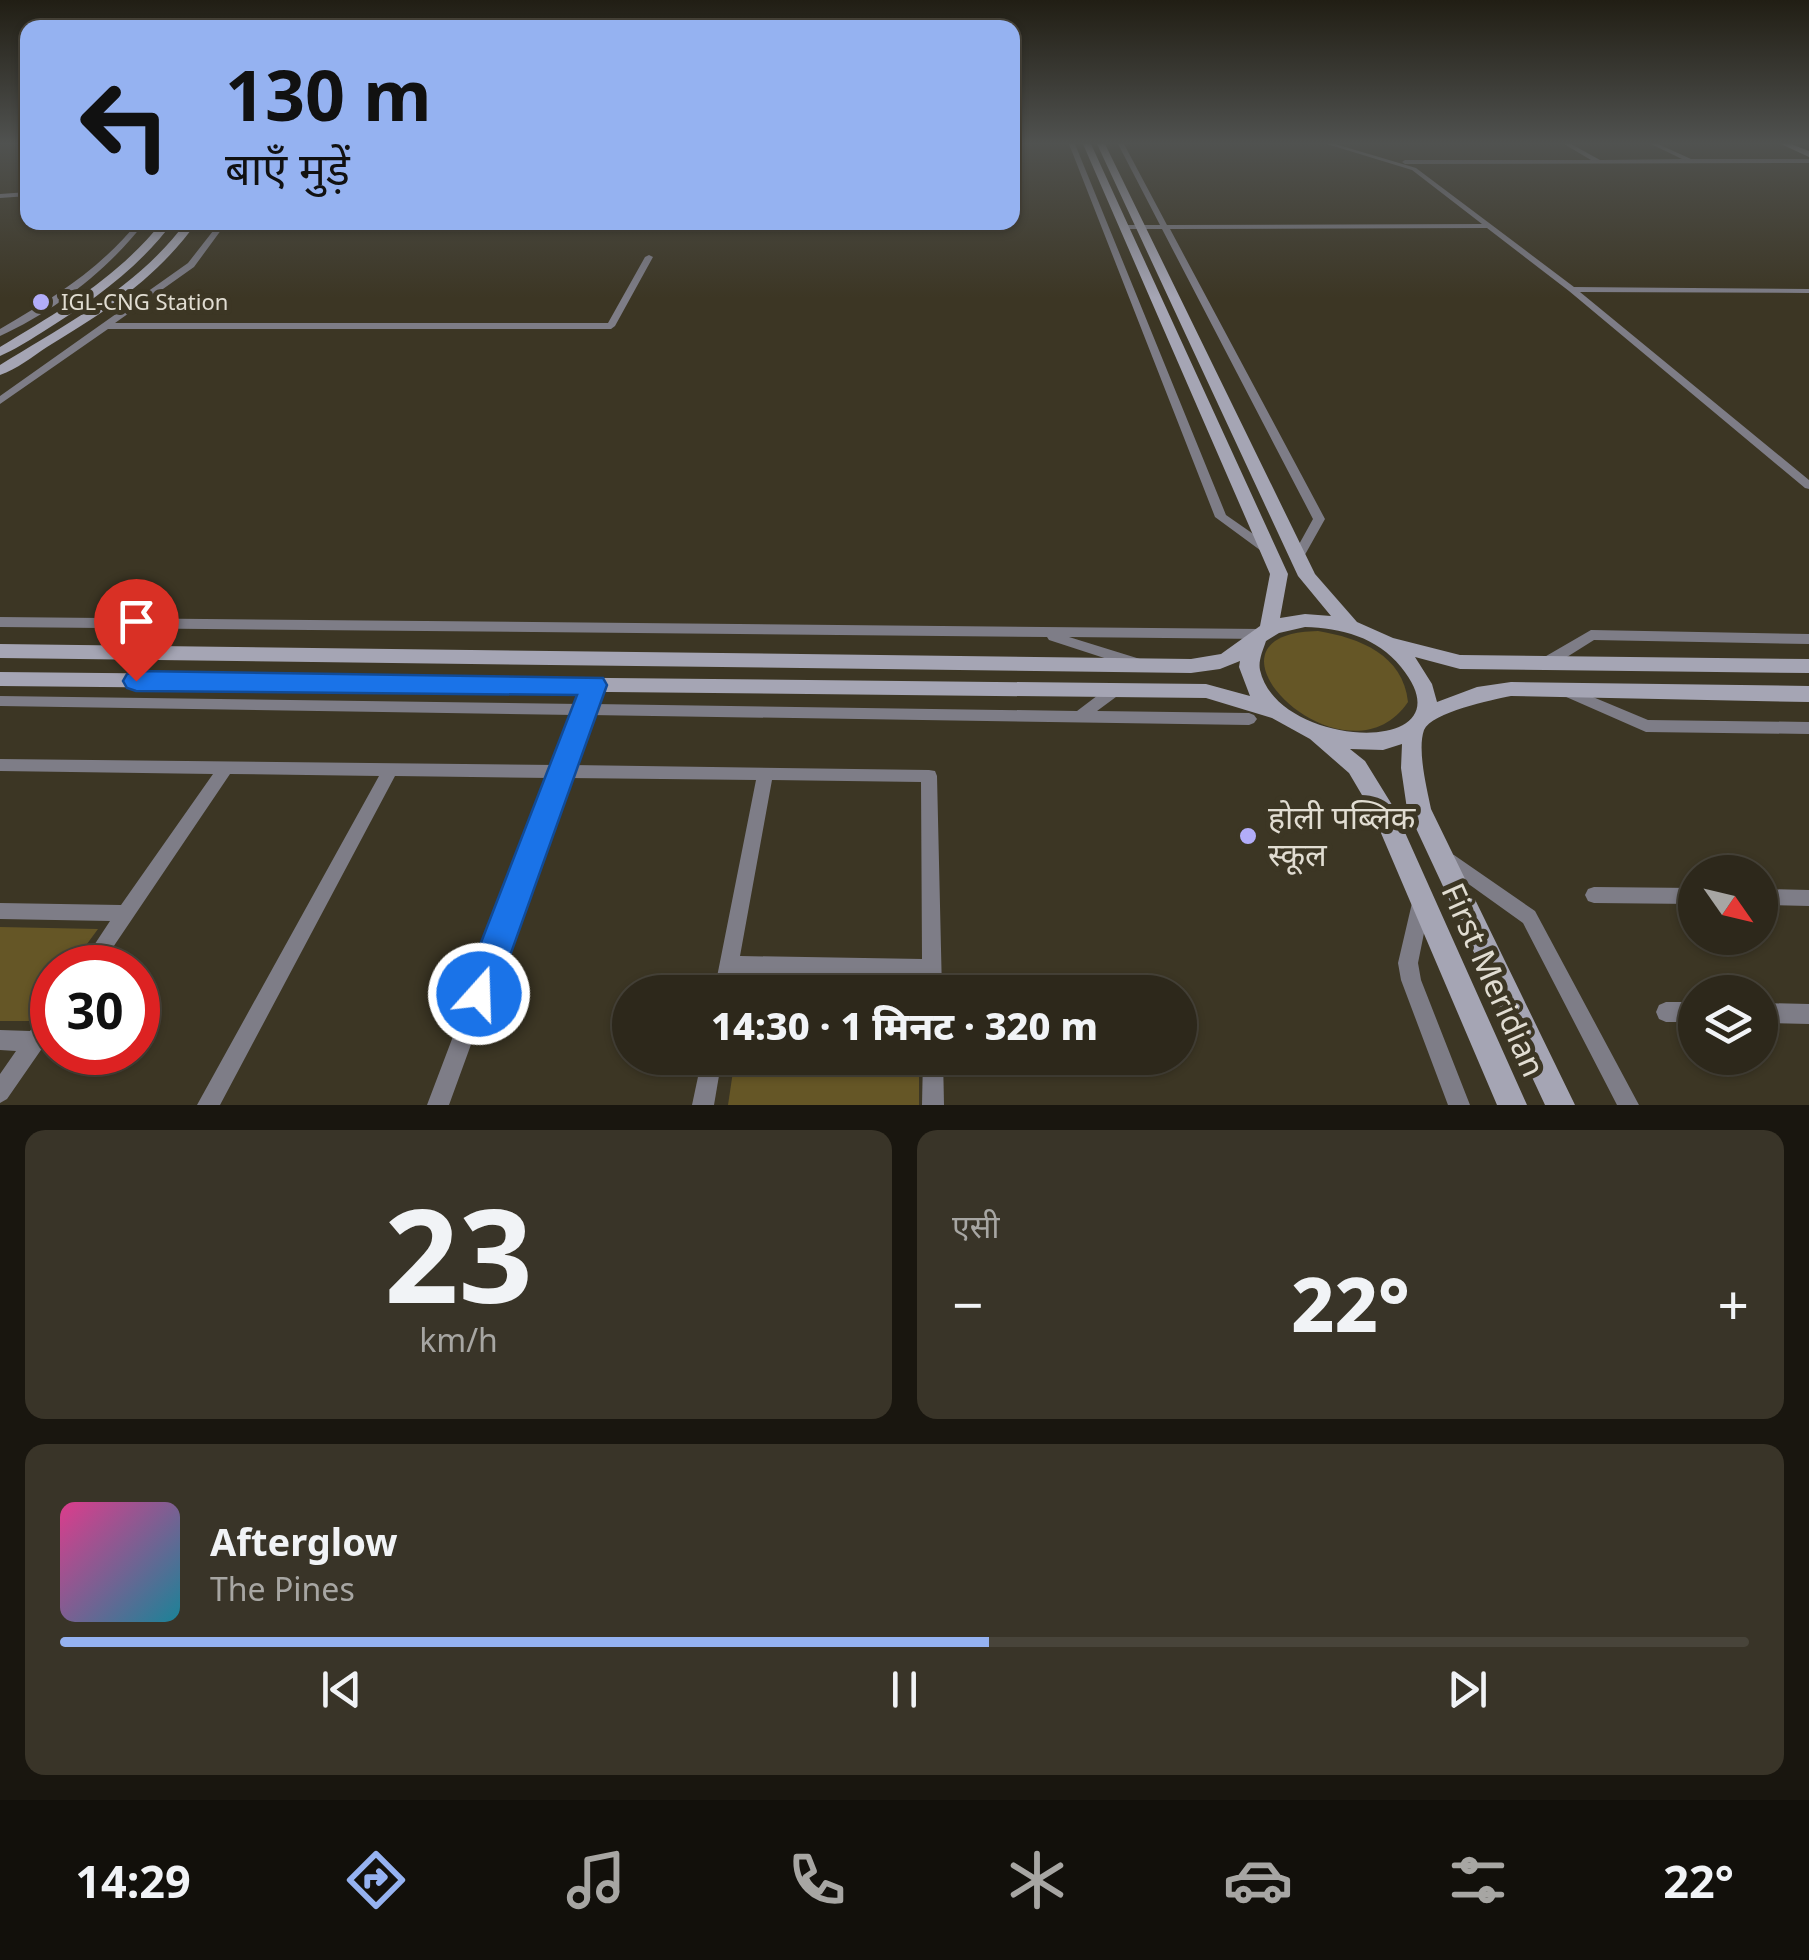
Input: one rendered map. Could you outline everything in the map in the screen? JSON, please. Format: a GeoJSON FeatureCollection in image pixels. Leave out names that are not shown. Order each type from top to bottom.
{"type":"FeatureCollection","features":[{"type":"Feature","properties":{"kind":"street"},"geometry":{"type":"LineString","coordinates":[[1093,196],[1221,516],[1268,550]]}},
{"type":"Feature","properties":{"kind":"street"},"geometry":{"type":"LineString","coordinates":[[1110,196],[1278,574],[1262,633],[1249,651],[1247,666],[1258,692],[1279,713]]}},
{"type":"Feature","properties":{"kind":"street"},"geometry":{"type":"LineString","coordinates":[[1126,196],[1307,576],[1351,627]]}},
{"type":"Feature","properties":{"kind":"street"},"geometry":{"type":"LineString","coordinates":[[1149,196],[1320,520],[1298,558]]}},
{"type":"Feature","properties":{"kind":"street"},"geometry":{"type":"LineString","coordinates":[[1450,196],[1572,289],[1809,486]]}},
{"type":"Feature","properties":{"kind":"street"},"geometry":{"type":"LineString","coordinates":[[1124,226],[1489,226]]}},
{"type":"Feature","properties":{"kind":"street"},"geometry":{"type":"LineString","coordinates":[[0,333],[92,278],[120,252],[136,230]]}},
{"type":"Feature","properties":{"kind":"street"},"geometry":{"type":"LineString","coordinates":[[0,352],[114,281],[136,263],[162,230]]}},
{"type":"Feature","properties":{"kind":"street"},"geometry":{"type":"LineString","coordinates":[[0,371],[138,282],[180,242],[187,230]]}},
{"type":"Feature","properties":{"kind":"street"},"geometry":{"type":"LineString","coordinates":[[0,401],[191,265],[218,230]]}},
{"type":"Feature","properties":{"kind":"street"},"geometry":{"type":"LineString","coordinates":[[108,326],[611,326],[650,257]]}},
{"type":"Feature","properties":{"kind":"street"},"geometry":{"type":"LineString","coordinates":[[1572,289],[1809,291]]}},
{"type":"Feature","properties":{"kind":"street"},"geometry":{"type":"LineString","coordinates":[[0,650],[1191,666],[1227,659],[1262,633],[1284,623],[1320,620],[1460,662],[1809,666]]}},
{"type":"Feature","properties":{"kind":"street"},"geometry":{"type":"LineString","coordinates":[[0,622],[1262,633]]}},
{"type":"Feature","properties":{"kind":"street"},"geometry":{"type":"LineString","coordinates":[[0,631],[26,622]]}},
{"type":"Feature","properties":{"kind":"street"},"geometry":{"type":"LineString","coordinates":[[1042,633],[1143,666]]}},
{"type":"Feature","properties":{"kind":"street"},"geometry":{"type":"LineString","coordinates":[[1546,663],[1591,635],[1809,639]]}},
{"type":"Feature","properties":{"kind":"street"},"geometry":{"type":"LineString","coordinates":[[1384,642],[1403,656],[1424,684],[1419,722]]}},
{"type":"Feature","properties":{"kind":"street"},"geometry":{"type":"LineString","coordinates":[[0,679],[1206,691],[1241,698],[1316,733],[1364,743],[1394,739],[1419,722],[1477,696],[1511,689],[1809,694]]}},
{"type":"Feature","properties":{"kind":"street"},"geometry":{"type":"LineString","coordinates":[[438,1105],[594,685]]}},
{"type":"Feature","properties":{"kind":"street"},"geometry":{"type":"LineString","coordinates":[[1080,717],[1115,690]]}},
{"type":"Feature","properties":{"kind":"street"},"geometry":{"type":"LineString","coordinates":[[1565,690],[1646,726],[1809,728]]}},
{"type":"Feature","properties":{"kind":"street"},"geometry":{"type":"LineString","coordinates":[[0,701],[1248,719]]}},
{"type":"Feature","properties":{"kind":"street","name":"First Meridian"},"geometry":{"type":"LineString","coordinates":[[1419,722],[1412,768],[1419,809],[1560,1105]]}},
{"type":"Feature","properties":{"kind":"street","name":"First Meridian"},"geometry":{"type":"LineString","coordinates":[[1316,733],[1357,768],[1382,808],[1512,1105]]}},
{"type":"Feature","properties":{"kind":"street"},"geometry":{"type":"LineString","coordinates":[[0,765],[928,776],[931,975]]}},
{"type":"Feature","properties":{"kind":"street"},"geometry":{"type":"LineString","coordinates":[[104,945],[226,768]]}},
{"type":"Feature","properties":{"kind":"street"},"geometry":{"type":"LineString","coordinates":[[208,1105],[391,770]]}},
{"type":"Feature","properties":{"kind":"street"},"geometry":{"type":"LineString","coordinates":[[727,975],[765,774]]}},
{"type":"Feature","properties":{"kind":"street"},"geometry":{"type":"LineString","coordinates":[[1442,856],[1529,918],[1628,1105]]}},
{"type":"Feature","properties":{"kind":"street"},"geometry":{"type":"LineString","coordinates":[[1594,895],[1678,896]]}},
{"type":"Feature","properties":{"kind":"street"},"geometry":{"type":"LineString","coordinates":[[1778,897],[1809,898]]}},
{"type":"Feature","properties":{"kind":"street"},"geometry":{"type":"LineString","coordinates":[[1422,899],[1408,963],[1411,980],[1459,1105]]}},
{"type":"Feature","properties":{"kind":"street"},"geometry":{"type":"LineString","coordinates":[[0,911],[126,913]]}},
{"type":"Feature","properties":{"kind":"street"},"geometry":{"type":"LineString","coordinates":[[729,965],[931,968]]}},
{"type":"Feature","properties":{"kind":"street"},"geometry":{"type":"LineString","coordinates":[[1666,1012],[1678,1012]]}},
{"type":"Feature","properties":{"kind":"street"},"geometry":{"type":"LineString","coordinates":[[1778,1013],[1809,1014]]}},
{"type":"Feature","properties":{"kind":"street"},"geometry":{"type":"LineString","coordinates":[[0,1040],[30,1041]]}},
{"type":"Feature","properties":{"kind":"street"},"geometry":{"type":"LineString","coordinates":[[0,1092],[30,1050]]}},
{"type":"Feature","properties":{"kind":"street"},"geometry":{"type":"LineString","coordinates":[[703,1105],[709,1075]]}},
{"type":"Feature","properties":{"kind":"street"},"geometry":{"type":"LineString","coordinates":[[932,1075],[933,1105]]}},
{"type":"Feature","properties":{"kind":"shaded area"},"geometry":{"type":"Polygon","coordinates":[[[1318,631],[1349,638],[1377,652],[1398,672],[1408,702],[1380,726],[1348,730],[1315,721],[1287,702],[1269,679],[1265,656],[1279,638],[1318,631]]]}},
{"type":"Feature","properties":{"kind":"shaded area"},"geometry":{"type":"Polygon","coordinates":[[[0,927],[98,929],[86,945],[30,945],[30,1021],[0,1021],[0,927]]]}},
{"type":"Feature","properties":{"kind":"shaded area"},"geometry":{"type":"Polygon","coordinates":[[[732,1075],[919,1075],[919,1105],[728,1105],[732,1075]]]}},
{"type":"Feature","properties":{"kind":"place","name":"IGL-CNG Station"},"geometry":{"type":"Point","coordinates":[41,302]}},
{"type":"Feature","properties":{"kind":"place","name":"होली पब्लिक स्कूल"},"geometry":{"type":"Point","coordinates":[1248,836]}},
{"type":"Feature","properties":{"kind":"route"},"geometry":{"type":"LineString","coordinates":[[136,681],[594,685],[479,994]]}}]}
